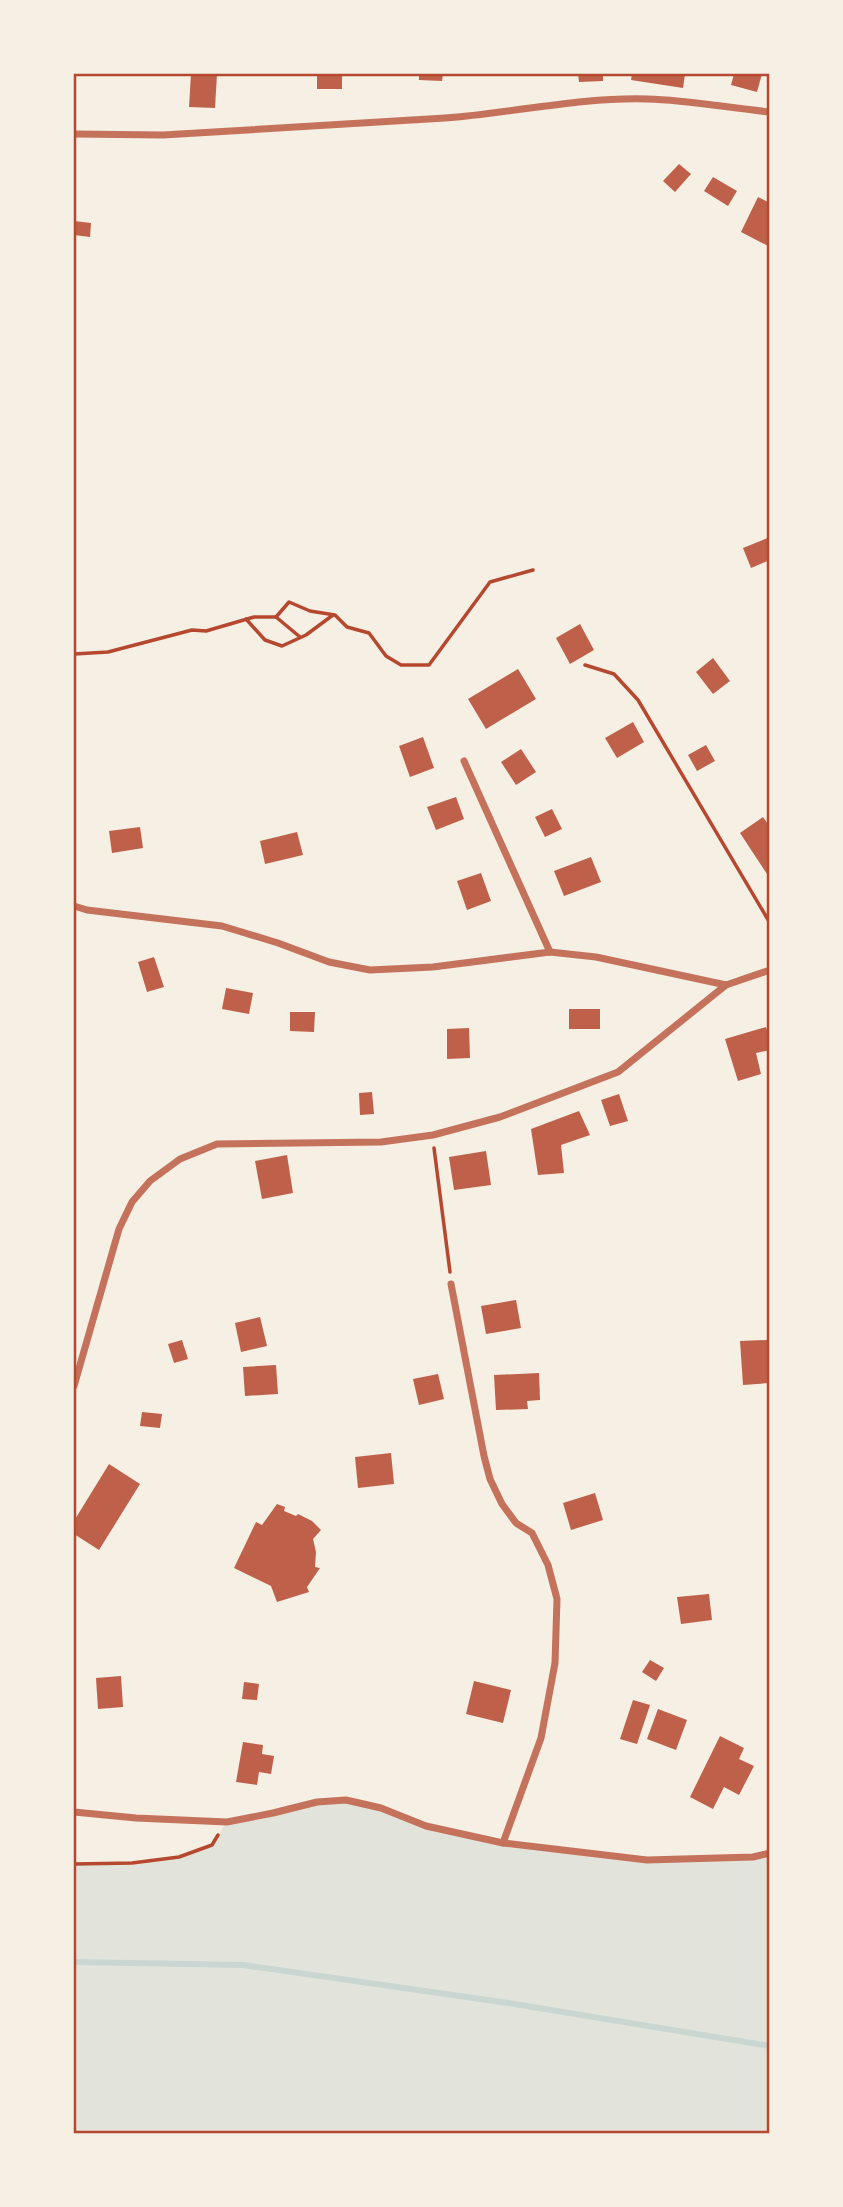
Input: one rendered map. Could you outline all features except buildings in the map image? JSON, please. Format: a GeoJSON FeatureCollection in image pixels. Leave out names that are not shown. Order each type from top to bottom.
{"type":"FeatureCollection","features":[{"type":"Feature","properties":{"kind":"street"},"geometry":{"type":"LineString","coordinates":[[74,134],[163,135],[491,114],[533,107],[648,99],[769,112]]}},
{"type":"Feature","properties":{"kind":"street"},"geometry":{"type":"LineString","coordinates":[[464,761],[550,952]]}},
{"type":"Feature","properties":{"kind":"street"},"geometry":{"type":"LineString","coordinates":[[74,906],[131,916],[162,917],[222,926],[329,962],[370,970],[433,967],[550,952],[596,957],[726,985]]}},
{"type":"Feature","properties":{"kind":"street"},"geometry":{"type":"LineString","coordinates":[[74,1386],[119,1228],[132,1202],[150,1181],[180,1159],[217,1144],[381,1142],[433,1135],[500,1117],[618,1072],[726,985],[769,970]]}},
{"type":"Feature","properties":{"kind":"street"},"geometry":{"type":"LineString","coordinates":[[451,1284],[484,1456],[491,1479],[502,1504],[516,1523],[532,1533],[548,1565],[557,1599],[555,1663],[541,1738],[503,1843]]}},
{"type":"Feature","properties":{"kind":"street"},"geometry":{"type":"LineString","coordinates":[[74,1812],[227,1822],[317,1802],[346,1800],[381,1808],[426,1826],[503,1843],[647,1860],[753,1857],[769,1853]]}},
{"type":"Feature","properties":{"kind":"path"},"geometry":{"type":"LineString","coordinates":[[276,617],[289,602],[310,611],[335,615],[347,627],[369,633],[386,656],[401,665],[429,665],[490,582],[533,570]]}},
{"type":"Feature","properties":{"kind":"path"},"geometry":{"type":"LineString","coordinates":[[246,619],[265,640],[282,646],[300,638],[335,615]]}},
{"type":"Feature","properties":{"kind":"path"},"geometry":{"type":"LineString","coordinates":[[74,654],[108,652],[192,630],[206,631],[246,619],[276,617],[300,638]]}},
{"type":"Feature","properties":{"kind":"path"},"geometry":{"type":"LineString","coordinates":[[585,665],[614,674],[638,700],[769,923]]}},
{"type":"Feature","properties":{"kind":"path"},"geometry":{"type":"LineString","coordinates":[[433,1135],[451,1284]]}},
{"type":"Feature","properties":{"kind":"path"},"geometry":{"type":"LineString","coordinates":[[74,1864],[132,1863],[179,1857],[212,1845],[227,1822]]}},
{"type":"Feature","properties":{"kind":"shaded area"},"geometry":{"type":"Polygon","coordinates":[[[346,1800],[426,1826],[503,1843],[647,1860],[769,1853],[769,2133],[74,2133],[74,1864],[132,1863],[179,1857],[212,1845],[227,1822],[346,1800]]]}},
{"type":"Feature","properties":{"kind":"waterway"},"geometry":{"type":"LineString","coordinates":[[74,1962],[243,1965],[508,2003],[770,2046]]}}]}
